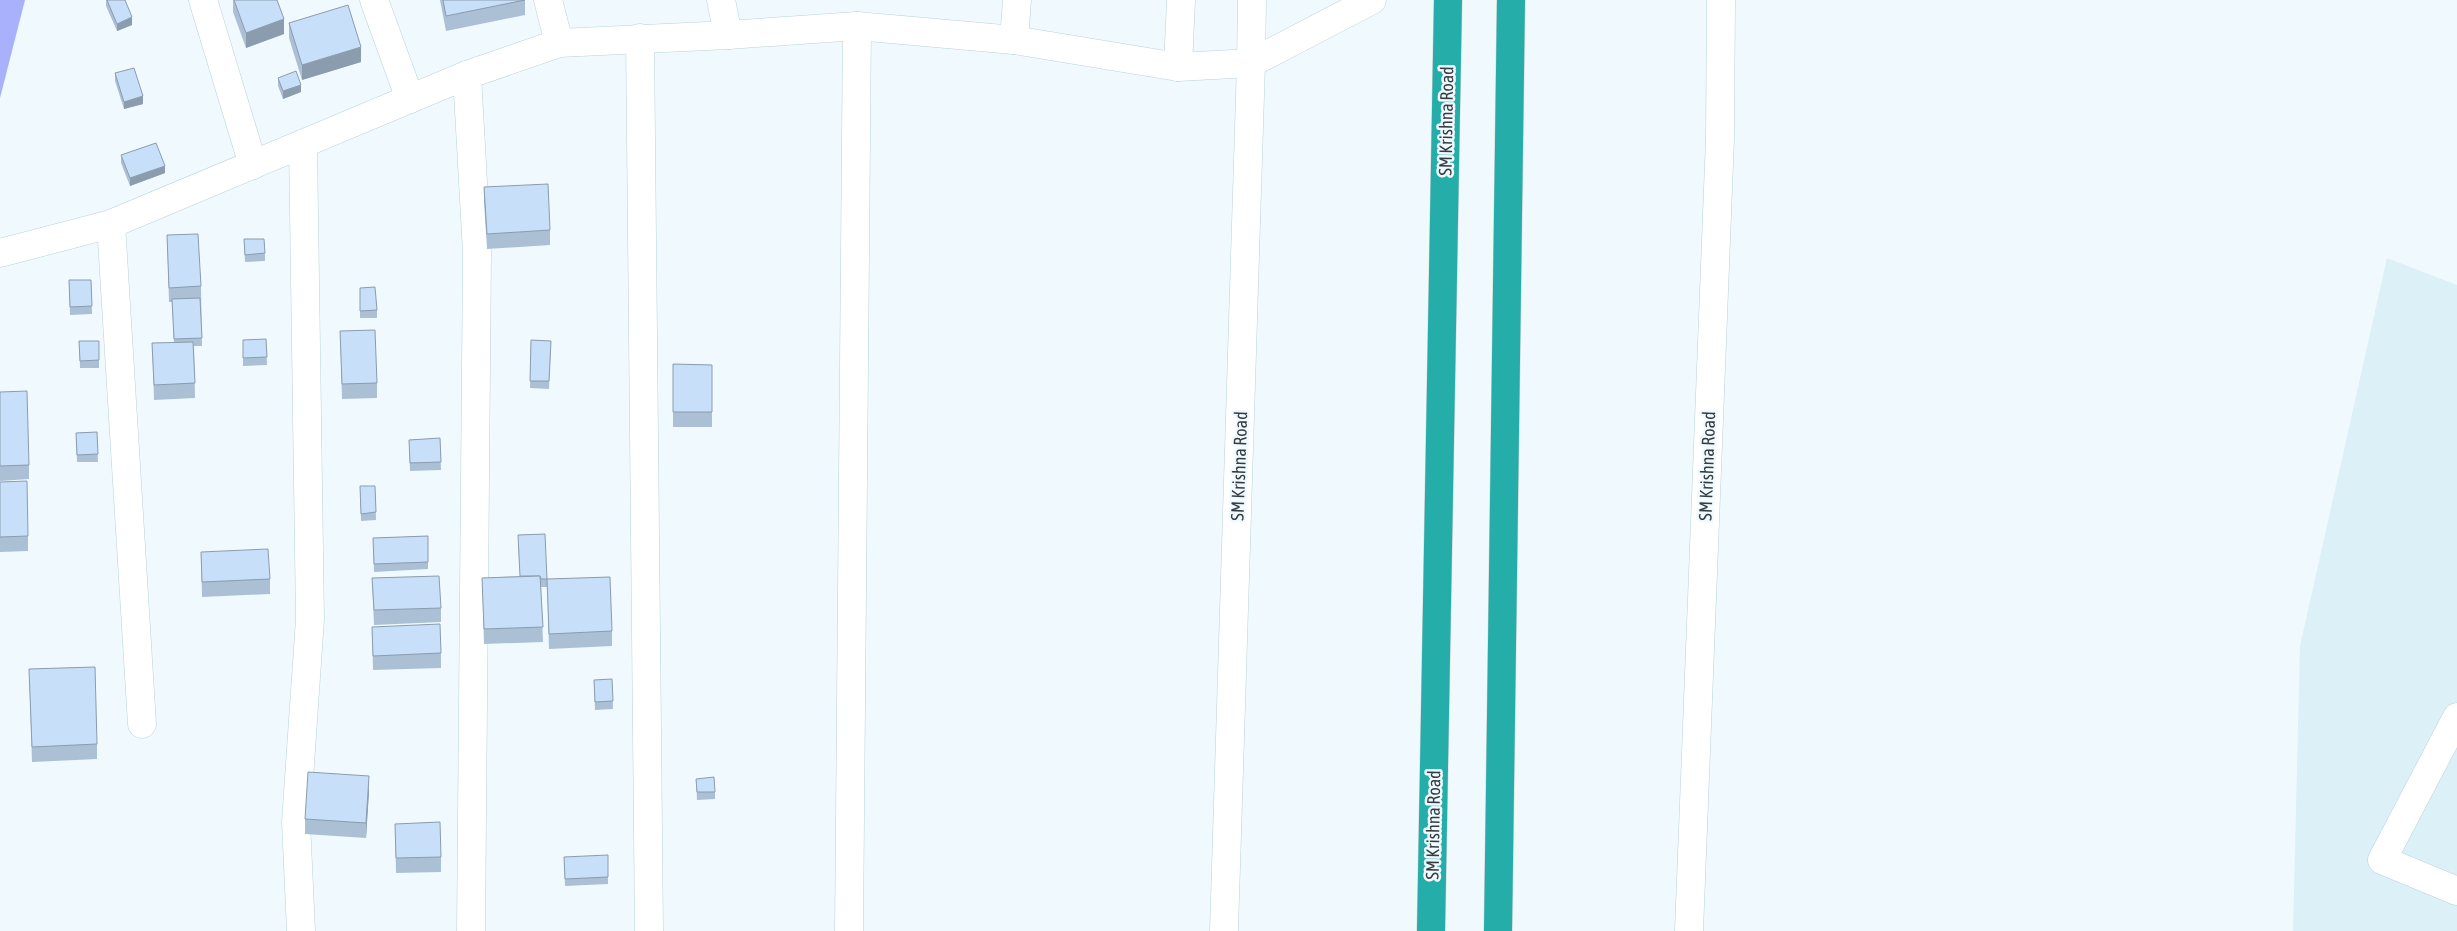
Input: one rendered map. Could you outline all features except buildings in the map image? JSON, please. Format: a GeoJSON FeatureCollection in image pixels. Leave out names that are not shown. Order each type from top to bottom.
{"type":"FeatureCollection","features":[{"type":"Feature","properties":{"kind":"highway","name":"SM Krishna Road"},"geometry":{"type":"LineString","coordinates":[[1432,931],[1448,0]]}},
{"type":"Feature","properties":{"kind":"highway"},"geometry":{"type":"LineString","coordinates":[[1498,931],[1510,0]]}},
{"type":"Feature","properties":{"kind":"street"},"geometry":{"type":"LineString","coordinates":[[203,0],[253,165]]}},
{"type":"Feature","properties":{"kind":"street"},"geometry":{"type":"LineString","coordinates":[[374,0],[410,99]]}},
{"type":"Feature","properties":{"kind":"street"},"geometry":{"type":"LineString","coordinates":[[548,0],[558,43]]}},
{"type":"Feature","properties":{"kind":"street"},"geometry":{"type":"LineString","coordinates":[[721,0],[728,35]]}},
{"type":"Feature","properties":{"kind":"street"},"geometry":{"type":"LineString","coordinates":[[1014,40],[1017,0]]}},
{"type":"Feature","properties":{"kind":"street"},"geometry":{"type":"LineString","coordinates":[[1178,67],[1181,0]]}},
{"type":"Feature","properties":{"kind":"street","name":"SM Krishna Road"},"geometry":{"type":"LineString","coordinates":[[1224,931],[1252,0]]}},
{"type":"Feature","properties":{"kind":"street"},"geometry":{"type":"LineString","coordinates":[[0,253],[111,224],[466,75],[558,43],[728,35],[856,26],[1014,40],[1178,67],[1251,63],[1372,0]]}},
{"type":"Feature","properties":{"kind":"street","name":"SM Krishna Road"},"geometry":{"type":"LineString","coordinates":[[1689,931],[1720,138],[1721,0]]}},
{"type":"Feature","properties":{"kind":"street"},"geometry":{"type":"LineString","coordinates":[[849,931],[856,26]]}},
{"type":"Feature","properties":{"kind":"street"},"geometry":{"type":"LineString","coordinates":[[640,38],[649,931]]}},
{"type":"Feature","properties":{"kind":"street"},"geometry":{"type":"LineString","coordinates":[[466,75],[477,253],[472,931]]}},
{"type":"Feature","properties":{"kind":"street"},"geometry":{"type":"LineString","coordinates":[[302,931],[296,822],[310,619],[303,144]]}},
{"type":"Feature","properties":{"kind":"street"},"geometry":{"type":"LineString","coordinates":[[111,224],[142,724]]}},
{"type":"Feature","properties":{"kind":"street"},"geometry":{"type":"LineString","coordinates":[[2457,717],[2382,860],[2457,891]]}},
{"type":"Feature","properties":{"kind":"shaded area"},"geometry":{"type":"Polygon","coordinates":[[[2387,258],[2457,285],[2457,931],[2293,931],[2300,646],[2387,258]]]}},
{"type":"Feature","properties":{"kind":"water"},"geometry":{"type":"Polygon","coordinates":[[[0,0],[25,0],[0,98],[0,0]]]}}]}
